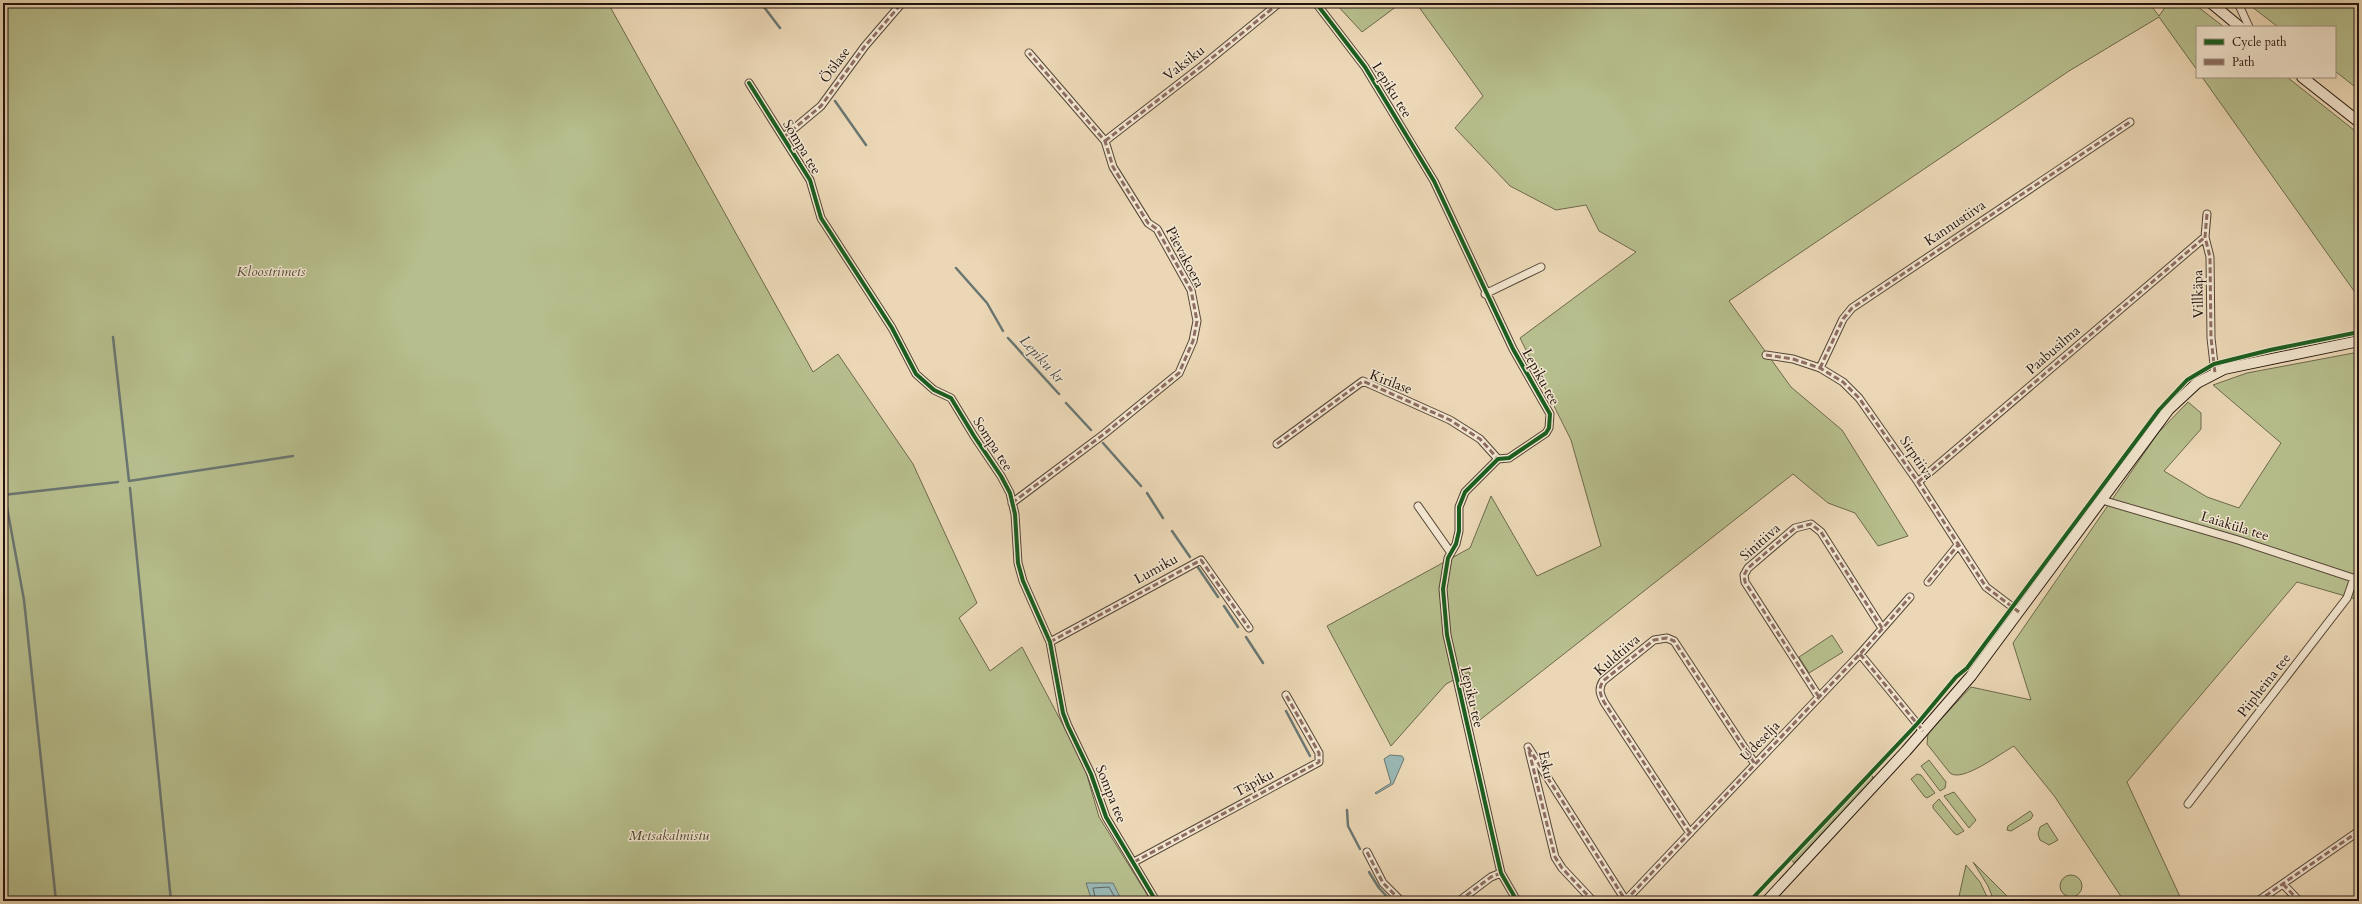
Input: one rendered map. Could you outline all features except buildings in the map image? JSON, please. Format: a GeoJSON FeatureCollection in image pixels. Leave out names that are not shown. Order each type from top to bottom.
{"type":"FeatureCollection","features":[{"type":"Feature","properties":{"kind":"main road"},"geometry":{"type":"LineString","coordinates":[[2211,3],[2222,7],[2239,26]]}},
{"type":"Feature","properties":{"kind":"main road"},"geometry":{"type":"LineString","coordinates":[[2303,78],[2359,122]]}},
{"type":"Feature","properties":{"kind":"main road"},"geometry":{"type":"LineString","coordinates":[[1767,901],[1923,731],[1971,676],[2169,409],[2197,383],[2216,373],[2252,361],[2359,341]]}},
{"type":"Feature","properties":{"kind":"street","name":"Öölase"},"geometry":{"type":"LineString","coordinates":[[784,137],[821,106],[865,46],[902,3]]}},
{"type":"Feature","properties":{"kind":"street","name":"Vaksiku"},"geometry":{"type":"LineString","coordinates":[[1104,141],[1202,66],[1278,3]]}},
{"type":"Feature","properties":{"kind":"street","name":"Lepiku tee"},"geometry":{"type":"LineString","coordinates":[[1316,3],[1365,67],[1405,130],[1445,202],[1485,294],[1513,349],[1550,414],[1549,428],[1546,433],[1509,458],[1498,459],[1465,492],[1459,507],[1459,531],[1456,544],[1448,558],[1443,589],[1447,635],[1501,873],[1507,887],[1517,901]]}},
{"type":"Feature","properties":{"kind":"street"},"geometry":{"type":"LineString","coordinates":[[2238,3],[2249,26]]}},
{"type":"Feature","properties":{"kind":"street","name":"Päevakoera"},"geometry":{"type":"LineString","coordinates":[[1012,503],[1104,434],[1179,372],[1193,341],[1197,321],[1191,290],[1157,229],[1148,222],[1113,167],[1104,141],[1030,53]]}},
{"type":"Feature","properties":{"kind":"street","name":"Sompa tee"},"geometry":{"type":"LineString","coordinates":[[750,83],[810,180],[821,218],[892,328],[916,374],[934,390],[952,398],[974,436],[1002,476],[1012,503],[1018,563],[1023,581],[1050,642],[1063,713],[1092,774],[1106,817],[1156,901]]}},
{"type":"Feature","properties":{"kind":"street","name":"Kannustiiva"},"geometry":{"type":"LineString","coordinates":[[1820,368],[1843,319],[1852,308],[2130,122]]}},
{"type":"Feature","properties":{"kind":"street","name":"Villkäpa"},"geometry":{"type":"LineString","coordinates":[[2207,214],[2205,237],[2210,257],[2211,338],[2216,373]]}},
{"type":"Feature","properties":{"kind":"street","name":"Paabusilma"},"geometry":{"type":"LineString","coordinates":[[1918,482],[2205,237]]}},
{"type":"Feature","properties":{"kind":"street"},"geometry":{"type":"LineString","coordinates":[[1485,294],[1541,266]]}},
{"type":"Feature","properties":{"kind":"street","name":"Sirptiiva"},"geometry":{"type":"LineString","coordinates":[[1766,355],[1793,359],[1820,368],[1843,382],[1859,398],[1918,482],[1958,546],[1986,587],[2019,612]]}},
{"type":"Feature","properties":{"kind":"street","name":"Kirilase"},"geometry":{"type":"LineString","coordinates":[[1277,444],[1363,381],[1450,420],[1480,439],[1498,459]]}},
{"type":"Feature","properties":{"kind":"street","name":"Laiaküla tee"},"geometry":{"type":"LineString","coordinates":[[2102,500],[2238,540],[2356,579]]}},
{"type":"Feature","properties":{"kind":"street"},"geometry":{"type":"LineString","coordinates":[[1418,506],[1451,553]]}},
{"type":"Feature","properties":{"kind":"street","name":"Sinitiiva"},"geometry":{"type":"LineString","coordinates":[[1819,697],[1745,582],[1744,575],[1748,568],[1795,528],[1811,524],[1821,532],[1882,628]]}},
{"type":"Feature","properties":{"kind":"street"},"geometry":{"type":"LineString","coordinates":[[1928,582],[1958,546]]}},
{"type":"Feature","properties":{"kind":"street","name":"Lumiku"},"geometry":{"type":"LineString","coordinates":[[1050,642],[1201,560],[1249,628]]}},
{"type":"Feature","properties":{"kind":"street","name":"Piipheina tee"},"geometry":{"type":"LineString","coordinates":[[2188,804],[2348,598],[2356,579]]}},
{"type":"Feature","properties":{"kind":"street","name":"Udeselja"},"geometry":{"type":"LineString","coordinates":[[1626,901],[1860,654],[1910,598]]}},
{"type":"Feature","properties":{"kind":"street","name":"Kuldtiiva"},"geometry":{"type":"LineString","coordinates":[[1690,833],[1604,702],[1600,694],[1600,686],[1603,681],[1654,640],[1667,638],[1674,641],[1755,764]]}},
{"type":"Feature","properties":{"kind":"street"},"geometry":{"type":"LineString","coordinates":[[1860,654],[1923,731]]}},
{"type":"Feature","properties":{"kind":"street","name":"Täpiku"},"geometry":{"type":"LineString","coordinates":[[1134,862],[1319,762],[1319,753],[1286,696]]}},
{"type":"Feature","properties":{"kind":"street","name":"Esku"},"geometry":{"type":"LineString","coordinates":[[1593,901],[1562,868],[1555,857],[1528,747],[1626,901]]}},
{"type":"Feature","properties":{"kind":"street"},"geometry":{"type":"LineString","coordinates":[[2258,901],[2359,831]]}},
{"type":"Feature","properties":{"kind":"street"},"geometry":{"type":"LineString","coordinates":[[1367,852],[1383,883],[1401,901]]}},
{"type":"Feature","properties":{"kind":"street"},"geometry":{"type":"LineString","coordinates":[[1459,901],[1491,877],[1501,873]]}},
{"type":"Feature","properties":{"kind":"street"},"geometry":{"type":"LineString","coordinates":[[2283,884],[2298,901]]}},
{"type":"Feature","properties":{"kind":"green space","name":"Kloostrimets"},"geometry":{"type":"Polygon","coordinates":[[[3,3],[608,3],[813,372],[838,354],[913,464],[977,603],[959,618],[990,671],[1022,647],[1084,765],[1099,817],[1151,901],[3,901],[3,3]]]}},
{"type":"Feature","properties":{"kind":"green space"},"geometry":{"type":"Polygon","coordinates":[[[1335,3],[1401,3],[1362,32],[1335,3]]]}},
{"type":"Feature","properties":{"kind":"green space"},"geometry":{"type":"Polygon","coordinates":[[[1416,3],[2149,3],[2159,16],[2168,3],[2193,3],[2223,26],[2196,26],[2196,69],[2159,17],[2069,71],[1729,301],[1791,387],[1842,430],[1908,536],[1878,546],[1855,513],[1828,503],[1793,474],[1476,723],[1469,672],[1446,684],[1391,746],[1327,626],[1470,548],[1491,496],[1537,576],[1601,546],[1571,440],[1520,338],[1636,252],[1599,231],[1586,205],[1556,210],[1510,186],[1455,128],[1483,96],[1416,3]]]}},
{"type":"Feature","properties":{"kind":"green space"},"geometry":{"type":"Polygon","coordinates":[[[2247,3],[2359,3],[2359,90],[2336,72],[2336,26],[2277,26],[2247,3]]]}},
{"type":"Feature","properties":{"kind":"green space"},"geometry":{"type":"Polygon","coordinates":[[[2203,78],[2288,78],[2359,134],[2359,298],[2203,78]]]}},
{"type":"Feature","properties":{"kind":"green space"},"geometry":{"type":"Polygon","coordinates":[[[2359,352],[2359,600],[2297,582],[2127,782],[2182,901],[2124,901],[2055,797],[2014,746],[1972,771],[1956,775],[1950,773],[1927,744],[1928,733],[1971,687],[2031,700],[2013,643],[2158,433],[2188,402],[2201,413],[2201,429],[2164,471],[2207,497],[2239,508],[2281,443],[2213,385],[2247,373],[2359,352]]]}},
{"type":"Feature","properties":{"kind":"green space"},"geometry":{"type":"Polygon","coordinates":[[[1832,635],[1843,652],[1809,673],[1799,657],[1832,635]]]}},
{"type":"Feature","properties":{"kind":"green space"},"geometry":{"type":"Polygon","coordinates":[[[1929,760],[1946,782],[1945,788],[1940,791],[1921,766],[1929,760]]]}},
{"type":"Feature","properties":{"kind":"green space"},"geometry":{"type":"Polygon","coordinates":[[[1917,774],[1921,775],[1935,793],[1927,798],[1924,796],[1911,779],[1917,774]]]}},
{"type":"Feature","properties":{"kind":"green space"},"geometry":{"type":"Polygon","coordinates":[[[1873,776],[1872,780],[1794,863],[1791,858],[1868,777],[1873,776]]]}},
{"type":"Feature","properties":{"kind":"green space"},"geometry":{"type":"Polygon","coordinates":[[[1954,792],[1976,820],[1969,828],[1944,796],[1954,792]]]}},
{"type":"Feature","properties":{"kind":"green space"},"geometry":{"type":"Polygon","coordinates":[[[1939,799],[1964,831],[1957,835],[1954,833],[1933,808],[1933,805],[1939,799]]]}},
{"type":"Feature","properties":{"kind":"green space"},"geometry":{"type":"Polygon","coordinates":[[[2030,811],[2033,815],[2031,819],[2011,831],[2007,830],[2008,826],[2030,811]]]}},
{"type":"Feature","properties":{"kind":"green space"},"geometry":{"type":"Polygon","coordinates":[[[2047,823],[2058,840],[2049,845],[2040,840],[2038,834],[2040,827],[2047,823]]]}},
{"type":"Feature","properties":{"kind":"green space"},"geometry":{"type":"Polygon","coordinates":[[[1973,862],[2012,901],[1994,901],[1988,886],[1973,862]]]}},
{"type":"Feature","properties":{"kind":"green space"},"geometry":{"type":"Polygon","coordinates":[[[1966,865],[1980,882],[1989,901],[1958,901],[1966,865]]]}},
{"type":"Feature","properties":{"kind":"green space"},"geometry":{"type":"Polygon","coordinates":[[[2071,875],[2079,878],[2082,886],[2079,894],[2071,897],[2063,894],[2060,886],[2063,878],[2071,875]]]}},
{"type":"Feature","properties":{"kind":"water"},"geometry":{"type":"Polygon","coordinates":[[[1390,755],[1402,756],[1404,759],[1393,784],[1376,794],[1375,793],[1391,783],[1384,759],[1390,755]]]}},
{"type":"Feature","properties":{"kind":"water"},"geometry":{"type":"Polygon","coordinates":[[[1086,883],[1113,883],[1122,901],[1092,901],[1086,883]]]}},
{"type":"Feature","properties":{"kind":"waterway","name":"Lepiku kr"},"geometry":{"type":"LineString","coordinates":[[761,3],[780,28]]}},
{"type":"Feature","properties":{"kind":"waterway","name":"Lepiku kr"},"geometry":{"type":"LineString","coordinates":[[835,101],[866,145]]}},
{"type":"Feature","properties":{"kind":"waterway","name":"Lepiku kr"},"geometry":{"type":"LineString","coordinates":[[956,268],[987,303],[1003,331]]}},
{"type":"Feature","properties":{"kind":"waterway"},"geometry":{"type":"LineString","coordinates":[[113,337],[129,481],[293,456]]}},
{"type":"Feature","properties":{"kind":"waterway","name":"Lepiku kr"},"geometry":{"type":"LineString","coordinates":[[1008,338],[1059,394]]}},
{"type":"Feature","properties":{"kind":"waterway","name":"Lepiku kr"},"geometry":{"type":"LineString","coordinates":[[1066,403],[1091,430]]}},
{"type":"Feature","properties":{"kind":"waterway","name":"Lepiku kr"},"geometry":{"type":"LineString","coordinates":[[1103,443],[1141,486]]}},
{"type":"Feature","properties":{"kind":"waterway"},"geometry":{"type":"LineString","coordinates":[[3,495],[118,482]]}},
{"type":"Feature","properties":{"kind":"waterway"},"geometry":{"type":"LineString","coordinates":[[3,483],[4,495]]}},
{"type":"Feature","properties":{"kind":"waterway"},"geometry":{"type":"LineString","coordinates":[[130,488],[171,901]]}},
{"type":"Feature","properties":{"kind":"waterway","name":"Lepiku kr"},"geometry":{"type":"LineString","coordinates":[[1147,493],[1163,518]]}},
{"type":"Feature","properties":{"kind":"waterway"},"geometry":{"type":"LineString","coordinates":[[6,502],[24,600],[56,901]]}},
{"type":"Feature","properties":{"kind":"waterway","name":"Lepiku kr"},"geometry":{"type":"LineString","coordinates":[[1172,531],[1190,557]]}},
{"type":"Feature","properties":{"kind":"waterway","name":"Lepiku kr"},"geometry":{"type":"LineString","coordinates":[[1197,566],[1218,597]]}},
{"type":"Feature","properties":{"kind":"waterway","name":"Lepiku kr"},"geometry":{"type":"LineString","coordinates":[[1224,606],[1238,627]]}},
{"type":"Feature","properties":{"kind":"waterway","name":"Lepiku kr"},"geometry":{"type":"LineString","coordinates":[[1246,637],[1263,663]]}},
{"type":"Feature","properties":{"kind":"waterway","name":"Lepiku kr"},"geometry":{"type":"LineString","coordinates":[[1286,711],[1310,756]]}},
{"type":"Feature","properties":{"kind":"waterway","name":"Lepiku kr"},"geometry":{"type":"LineString","coordinates":[[1347,810],[1348,826],[1360,849]]}},
{"type":"Feature","properties":{"kind":"waterway","name":"Lepiku kr"},"geometry":{"type":"LineString","coordinates":[[1369,872],[1379,888],[1391,901]]}},
{"type":"Feature","properties":{"kind":"marked path"},"geometry":{"type":"LineString","coordinates":[[784,137],[821,106],[865,46],[902,3]]}},
{"type":"Feature","properties":{"kind":"marked path"},"geometry":{"type":"LineString","coordinates":[[1105,141],[1202,66],[1279,3]]}},
{"type":"Feature","properties":{"kind":"marked path"},"geometry":{"type":"LineString","coordinates":[[1012,503],[1104,434],[1179,373],[1193,341],[1197,321],[1191,290],[1157,229],[1148,223],[1113,167],[1105,141],[1029,53]]}},
{"type":"Feature","properties":{"kind":"marked path"},"geometry":{"type":"LineString","coordinates":[[1820,368],[1843,319],[1852,308],[2130,122]]}},
{"type":"Feature","properties":{"kind":"marked path"},"geometry":{"type":"LineString","coordinates":[[2207,214],[2205,237],[2210,257],[2211,338],[2215,373]]}},
{"type":"Feature","properties":{"kind":"marked path"},"geometry":{"type":"LineString","coordinates":[[1918,482],[2205,237]]}},
{"type":"Feature","properties":{"kind":"marked path"},"geometry":{"type":"LineString","coordinates":[[1766,355],[1793,359],[1820,368],[1843,382],[1859,398],[1918,482],[1986,587],[2019,612]]}},
{"type":"Feature","properties":{"kind":"marked path"},"geometry":{"type":"LineString","coordinates":[[1277,444],[1363,381],[1450,420],[1480,439],[1498,459]]}},
{"type":"Feature","properties":{"kind":"marked path"},"geometry":{"type":"LineString","coordinates":[[1819,697],[1745,582],[1744,575],[1748,568],[1795,528],[1811,524],[1821,532],[1882,628]]}},
{"type":"Feature","properties":{"kind":"marked path"},"geometry":{"type":"LineString","coordinates":[[1928,582],[1958,545]]}},
{"type":"Feature","properties":{"kind":"marked path"},"geometry":{"type":"LineString","coordinates":[[1050,642],[1201,560],[1249,628]]}},
{"type":"Feature","properties":{"kind":"marked path"},"geometry":{"type":"LineString","coordinates":[[1625,901],[1860,654],[1910,597]]}},
{"type":"Feature","properties":{"kind":"marked path"},"geometry":{"type":"LineString","coordinates":[[1690,833],[1604,702],[1600,692],[1600,687],[1603,681],[1654,640],[1667,638],[1674,641],[1755,764]]}},
{"type":"Feature","properties":{"kind":"marked path"},"geometry":{"type":"LineString","coordinates":[[1860,654],[1923,731]]}},
{"type":"Feature","properties":{"kind":"marked path"},"geometry":{"type":"LineString","coordinates":[[1134,862],[1319,762],[1319,753],[1286,695]]}},
{"type":"Feature","properties":{"kind":"marked path"},"geometry":{"type":"LineString","coordinates":[[1528,747],[1626,901]]}},
{"type":"Feature","properties":{"kind":"marked path"},"geometry":{"type":"LineString","coordinates":[[1529,751],[1555,857],[1562,868],[1593,901]]}},
{"type":"Feature","properties":{"kind":"marked path"},"geometry":{"type":"LineString","coordinates":[[2258,901],[2359,831]]}},
{"type":"Feature","properties":{"kind":"marked path"},"geometry":{"type":"LineString","coordinates":[[1367,852],[1383,883],[1401,901]]}},
{"type":"Feature","properties":{"kind":"marked path"},"geometry":{"type":"LineString","coordinates":[[1459,901],[1491,877],[1501,873]]}},
{"type":"Feature","properties":{"kind":"marked path"},"geometry":{"type":"LineString","coordinates":[[2283,884],[2299,901]]}},
{"type":"Feature","properties":{"kind":"cycle path"},"geometry":{"type":"LineString","coordinates":[[1316,3],[1365,67],[1434,181],[1513,349],[1550,414],[1549,428],[1546,433],[1509,458],[1498,459],[1465,492],[1459,507],[1459,531],[1456,544],[1448,558],[1443,589],[1447,635],[1501,873],[1517,901]]}},
{"type":"Feature","properties":{"kind":"cycle path"},"geometry":{"type":"LineString","coordinates":[[749,83],[810,180],[821,218],[892,328],[916,374],[934,390],[951,398],[1001,476],[1010,493],[1015,514],[1018,563],[1023,581],[1050,642],[1063,713],[1091,774],[1106,817],[1156,901]]}},
{"type":"Feature","properties":{"kind":"cycle path"},"geometry":{"type":"LineString","coordinates":[[1750,901],[1917,724],[1956,677],[1967,668],[2159,410],[2187,380],[2214,364],[2270,350],[2359,332]]}},
{"type":"Feature","properties":{"kind":"park label","name":"Metsakalmistu"},"geometry":{"type":"Point","coordinates":[669,835]}}]}
